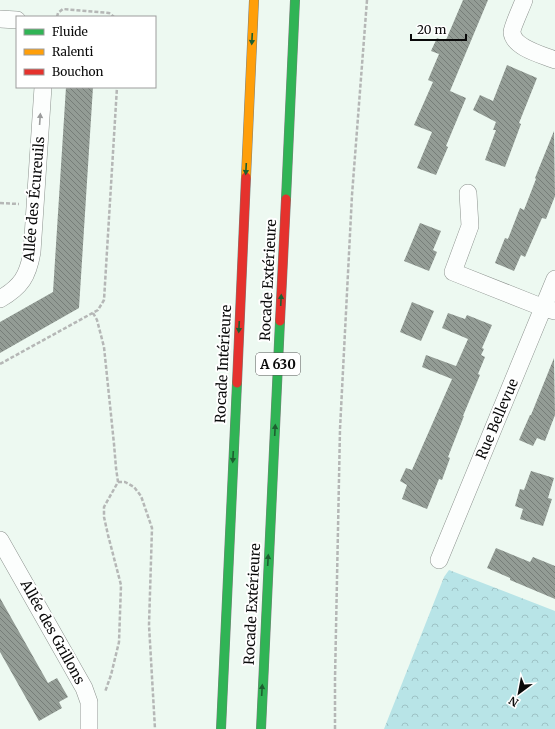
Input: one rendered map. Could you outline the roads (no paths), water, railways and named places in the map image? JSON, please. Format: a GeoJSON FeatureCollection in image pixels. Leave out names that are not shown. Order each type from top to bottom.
{"type":"FeatureCollection","features":[{"type":"Feature","properties":{"kind":"highway","name":"Rocade Intérieure"},"geometry":{"type":"LineString","coordinates":[[221,729],[254,0]]}},
{"type":"Feature","properties":{"kind":"highway","name":"Rocade Extérieure"},"geometry":{"type":"LineString","coordinates":[[261,729],[295,0]]}},
{"type":"Feature","properties":{"kind":"street"},"geometry":{"type":"LineString","coordinates":[[524,0],[512,32],[515,41],[522,47],[555,60]]}},
{"type":"Feature","properties":{"kind":"street"},"geometry":{"type":"LineString","coordinates":[[0,19],[16,20]]}},
{"type":"Feature","properties":{"kind":"street","name":"Allée des Écureuils"},"geometry":{"type":"LineString","coordinates":[[0,299],[11,293],[20,284],[30,263],[32,252],[42,88]]}},
{"type":"Feature","properties":{"kind":"street"},"geometry":{"type":"LineString","coordinates":[[468,193],[470,226],[453,272],[549,309]]}},
{"type":"Feature","properties":{"kind":"street","name":"Rue Bellevue"},"geometry":{"type":"LineString","coordinates":[[439,560],[549,309],[555,279]]}},
{"type":"Feature","properties":{"kind":"street","name":"Allée des Grillons"},"geometry":{"type":"LineString","coordinates":[[0,540],[76,671],[84,688],[89,702],[88,729]]}}]}
